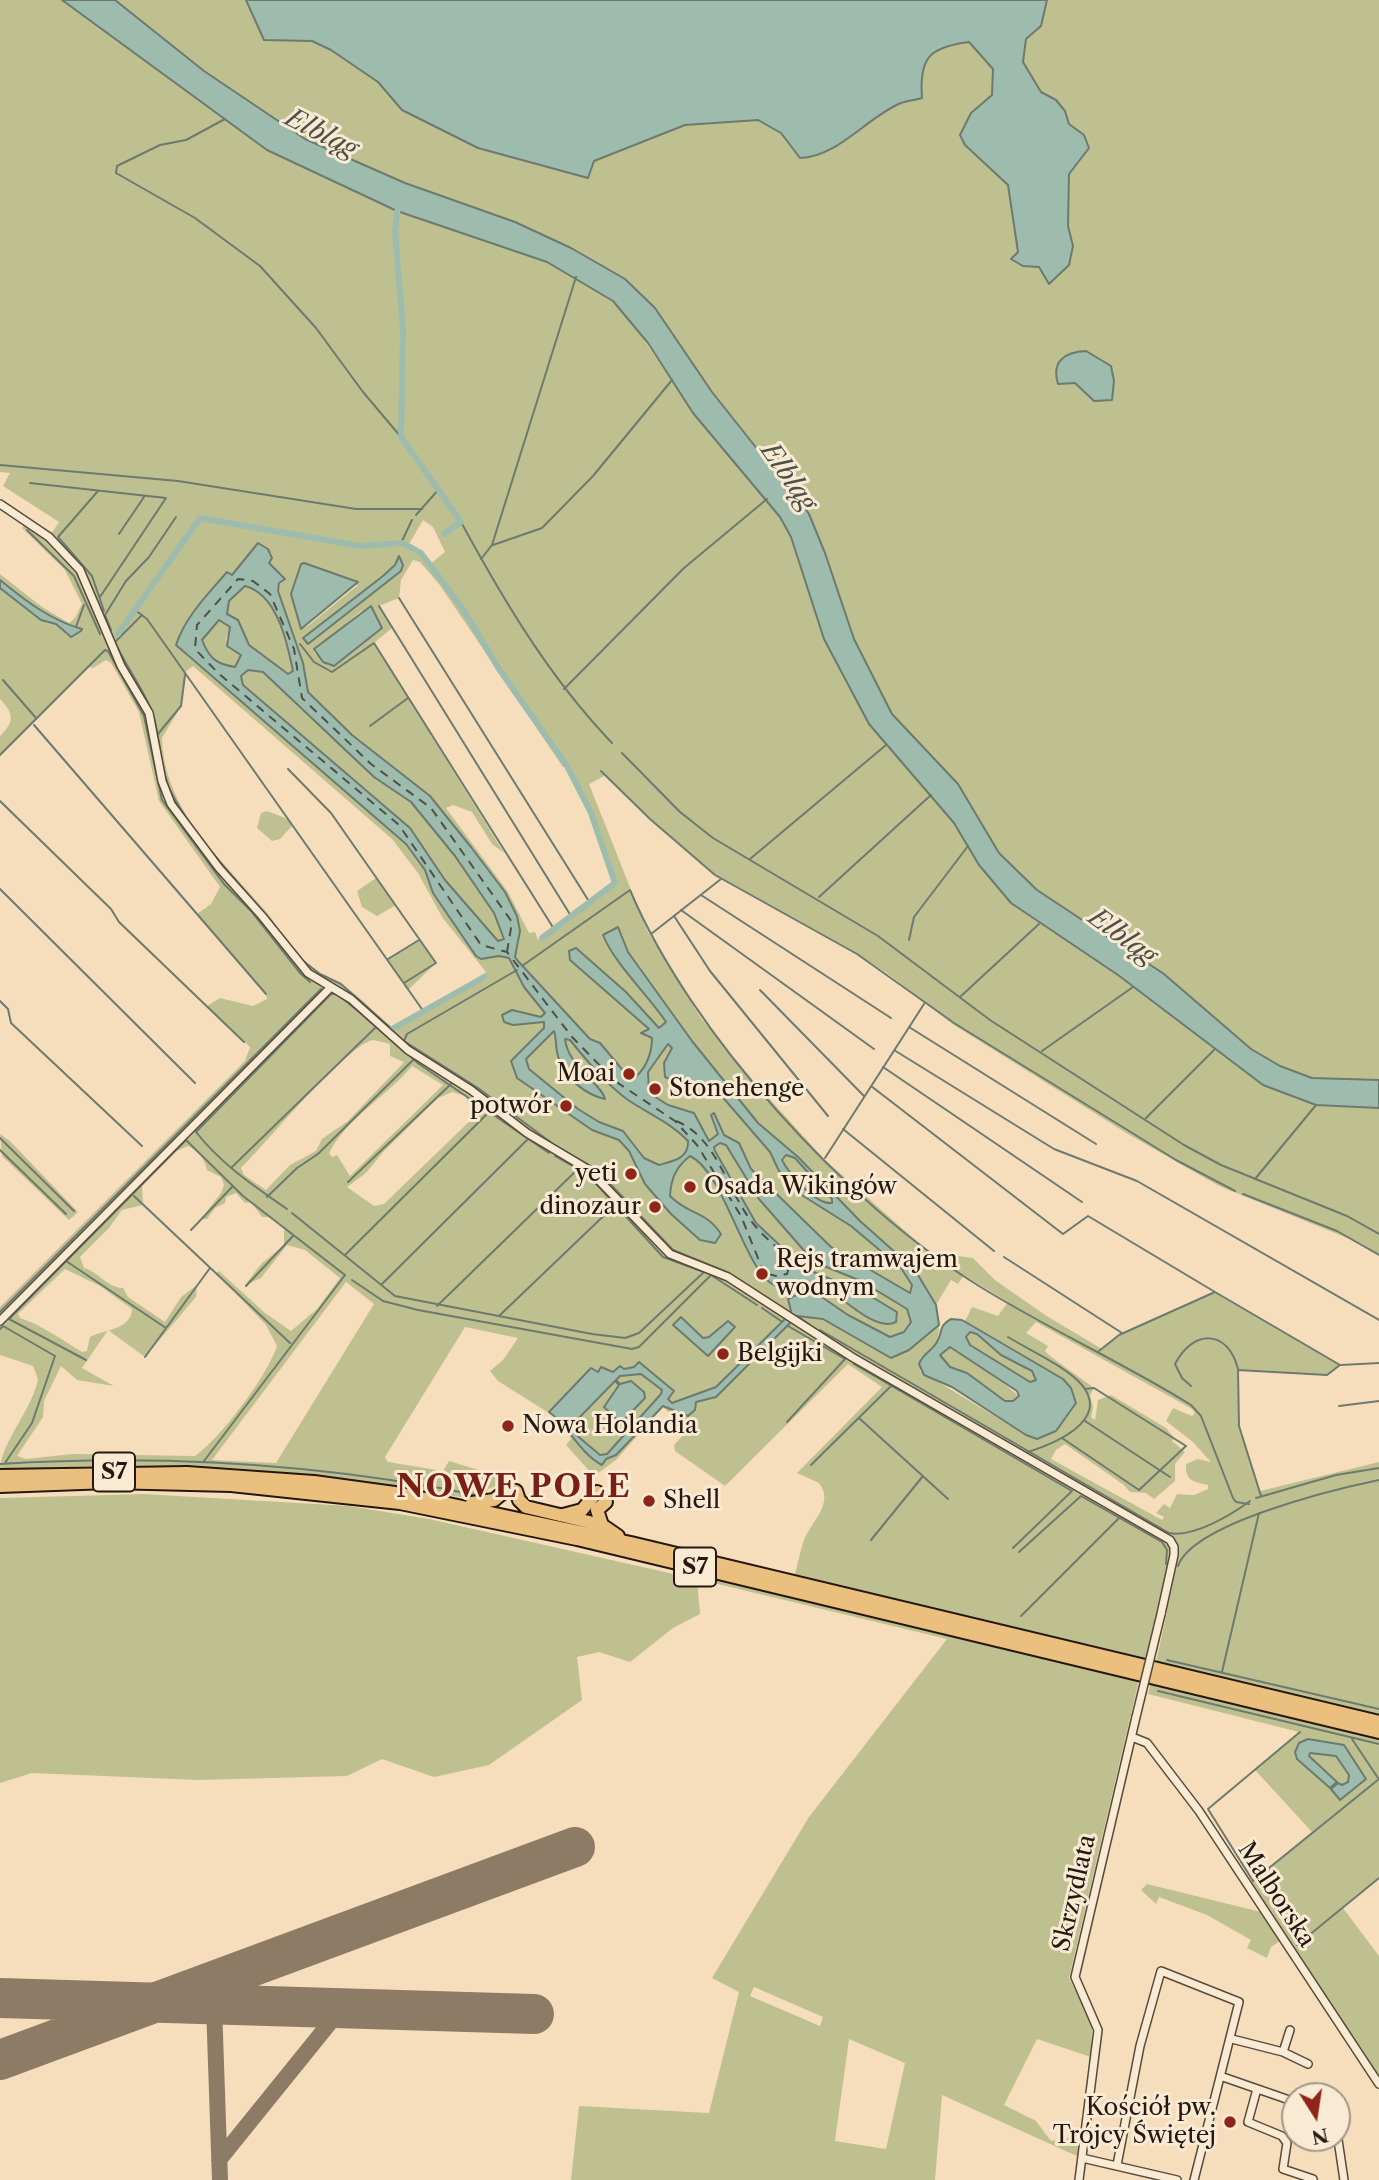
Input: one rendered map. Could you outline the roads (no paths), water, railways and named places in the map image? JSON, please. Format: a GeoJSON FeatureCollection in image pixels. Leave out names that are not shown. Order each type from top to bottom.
{"type":"FeatureCollection","features":[{"type":"Feature","properties":{"kind":"highway","name":"S7"},"geometry":{"type":"LineString","coordinates":[[0,1476],[111,1472],[229,1475],[345,1486],[450,1503],[631,1543],[1379,1722]]}},
{"type":"Feature","properties":{"kind":"highway","name":"S7"},"geometry":{"type":"LineString","coordinates":[[0,1486],[109,1482],[231,1485],[400,1503],[577,1539],[1379,1732]]}},
{"type":"Feature","properties":{"kind":"highway"},"geometry":{"type":"LineString","coordinates":[[494,1500],[513,1489],[526,1507]]}},
{"type":"Feature","properties":{"kind":"highway"},"geometry":{"type":"LineString","coordinates":[[560,1515],[582,1510],[597,1492]]}},
{"type":"Feature","properties":{"kind":"highway"},"geometry":{"type":"LineString","coordinates":[[450,1503],[494,1500],[526,1507],[602,1525],[631,1543]]}},
{"type":"Feature","properties":{"kind":"highway"},"geometry":{"type":"LineString","coordinates":[[602,1525],[597,1510],[606,1502]]}},
{"type":"Feature","properties":{"kind":"street","name":"Skrzydlata"},"geometry":{"type":"LineString","coordinates":[[0,504],[50,537],[80,570],[123,671],[149,713],[162,780],[171,804],[219,868],[262,916],[299,964],[351,999],[419,1057],[471,1090],[547,1147],[589,1170],[666,1251],[720,1273],[790,1319],[1170,1540],[1174,1555],[1075,1977],[1098,2030],[1079,2180]]}},
{"type":"Feature","properties":{"kind":"street"},"geometry":{"type":"LineString","coordinates":[[0,1321],[331,987]]}},
{"type":"Feature","properties":{"kind":"street","name":"Malborska"},"geometry":{"type":"LineString","coordinates":[[1132,1737],[1147,1743],[1199,1811],[1379,2084]]}},
{"type":"Feature","properties":{"kind":"street"},"geometry":{"type":"LineString","coordinates":[[1117,2165],[1140,2046],[1161,1971],[1198,1983],[1239,2003],[1223,2077],[1194,2180]]}},
{"type":"Feature","properties":{"kind":"street"},"geometry":{"type":"LineString","coordinates":[[1283,2052],[1290,2030]]}},
{"type":"Feature","properties":{"kind":"street"},"geometry":{"type":"LineString","coordinates":[[1231,2039],[1283,2052],[1308,2064]]}},
{"type":"Feature","properties":{"kind":"street"},"geometry":{"type":"LineString","coordinates":[[1223,2077],[1281,2097]]}},
{"type":"Feature","properties":{"kind":"street"},"geometry":{"type":"LineString","coordinates":[[1257,2089],[1248,2122],[1282,2136],[1287,2143],[1283,2169],[1313,2179]]}},
{"type":"Feature","properties":{"kind":"street"},"geometry":{"type":"LineString","coordinates":[[1339,2152],[1343,2180]]}},
{"type":"Feature","properties":{"kind":"street"},"geometry":{"type":"LineString","coordinates":[[1082,2158],[1177,2180]]}},
{"type":"Feature","properties":{"kind":"waterway"},"geometry":{"type":"LineString","coordinates":[[225,119],[186,140],[160,145],[117,166],[116,173],[195,218],[260,266],[316,328],[363,392],[401,437]]}},
{"type":"Feature","properties":{"kind":"waterway"},"geometry":{"type":"LineString","coordinates":[[398,206],[395,232],[403,329],[401,437],[461,522],[444,534]]}},
{"type":"Feature","properties":{"kind":"waterway"},"geometry":{"type":"LineString","coordinates":[[481,559],[492,545],[576,277]]}},
{"type":"Feature","properties":{"kind":"waterway"},"geometry":{"type":"LineString","coordinates":[[493,545],[542,528],[593,476],[672,380]]}},
{"type":"Feature","properties":{"kind":"waterway"},"geometry":{"type":"LineString","coordinates":[[0,465],[178,481],[356,509],[422,509]]}},
{"type":"Feature","properties":{"kind":"waterway"},"geometry":{"type":"LineString","coordinates":[[30,483],[166,498],[100,597]]}},
{"type":"Feature","properties":{"kind":"waterway"},"geometry":{"type":"LineString","coordinates":[[416,515],[439,489]]}},
{"type":"Feature","properties":{"kind":"waterway"},"geometry":{"type":"LineString","coordinates":[[98,491],[58,537],[92,576],[104,611]]}},
{"type":"Feature","properties":{"kind":"waterway"},"geometry":{"type":"LineString","coordinates":[[119,534],[144,497]]}},
{"type":"Feature","properties":{"kind":"waterway"},"geometry":{"type":"LineString","coordinates":[[564,689],[684,568],[767,499]]}},
{"type":"Feature","properties":{"kind":"waterway"},"geometry":{"type":"LineString","coordinates":[[111,630],[105,615],[126,581],[149,557],[176,517]]}},
{"type":"Feature","properties":{"kind":"waterway"},"geometry":{"type":"LineString","coordinates":[[118,634],[200,518],[360,546],[403,543],[421,553],[463,609],[499,669],[567,766],[591,813],[615,883],[542,938]]}},
{"type":"Feature","properties":{"kind":"waterway"},"geometry":{"type":"LineString","coordinates":[[401,543],[412,520]]}},
{"type":"Feature","properties":{"kind":"waterway"},"geometry":{"type":"LineString","coordinates":[[461,522],[494,581],[548,665],[612,743]]}},
{"type":"Feature","properties":{"kind":"waterway"},"geometry":{"type":"LineString","coordinates":[[27,530],[74,576],[100,634]]}},
{"type":"Feature","properties":{"kind":"waterway"},"geometry":{"type":"LineString","coordinates":[[399,598],[590,903]]}},
{"type":"Feature","properties":{"kind":"waterway"},"geometry":{"type":"LineString","coordinates":[[76,627],[84,605]]}},
{"type":"Feature","properties":{"kind":"waterway"},"geometry":{"type":"LineString","coordinates":[[379,606],[571,916]]}},
{"type":"Feature","properties":{"kind":"waterway"},"geometry":{"type":"LineString","coordinates":[[135,610],[147,619],[424,1012]]}},
{"type":"Feature","properties":{"kind":"waterway"},"geometry":{"type":"LineString","coordinates":[[142,615],[115,642],[154,718],[163,767],[173,796],[199,836],[291,947]]}},
{"type":"Feature","properties":{"kind":"waterway"},"geometry":{"type":"LineString","coordinates":[[300,644],[314,662],[332,672],[374,643],[554,929]]}},
{"type":"Feature","properties":{"kind":"waterway"},"geometry":{"type":"LineString","coordinates":[[0,755],[105,650],[108,651],[144,716],[162,800],[224,884],[251,911],[310,982]]}},
{"type":"Feature","properties":{"kind":"waterway"},"geometry":{"type":"LineString","coordinates":[[158,734],[181,706],[185,675]]}},
{"type":"Feature","properties":{"kind":"waterway"},"geometry":{"type":"LineString","coordinates":[[3,680],[36,718]]}},
{"type":"Feature","properties":{"kind":"waterway"},"geometry":{"type":"LineString","coordinates":[[370,726],[408,698]]}},
{"type":"Feature","properties":{"kind":"waterway"},"geometry":{"type":"LineString","coordinates":[[34,725],[266,994]]}},
{"type":"Feature","properties":{"kind":"waterway"},"geometry":{"type":"LineString","coordinates":[[750,859],[886,745]]}},
{"type":"Feature","properties":{"kind":"waterway"},"geometry":{"type":"LineString","coordinates":[[622,753],[680,812],[713,838],[878,936],[990,1020],[1184,1145],[1221,1165],[1347,1216],[1379,1234]]}},
{"type":"Feature","properties":{"kind":"waterway"},"geometry":{"type":"LineString","coordinates":[[288,769],[331,813],[436,963],[404,983]]}},
{"type":"Feature","properties":{"kind":"waterway"},"geometry":{"type":"LineString","coordinates":[[601,771],[650,819],[715,875],[857,954],[954,1023],[1176,1160],[1235,1191]]}},
{"type":"Feature","properties":{"kind":"waterway"},"geometry":{"type":"LineString","coordinates":[[819,897],[931,795]]}},
{"type":"Feature","properties":{"kind":"waterway"},"geometry":{"type":"LineString","coordinates":[[0,801],[111,909],[119,922],[244,1042]]}},
{"type":"Feature","properties":{"kind":"waterway"},"geometry":{"type":"LineString","coordinates":[[909,940],[914,917],[968,846]]}},
{"type":"Feature","properties":{"kind":"waterway"},"geometry":{"type":"LineString","coordinates":[[651,934],[721,879]]}},
{"type":"Feature","properties":{"kind":"waterway"},"geometry":{"type":"LineString","coordinates":[[0,889],[195,1083]]}},
{"type":"Feature","properties":{"kind":"waterway"},"geometry":{"type":"LineString","coordinates":[[522,966],[630,890],[657,945],[732,1057],[826,1163],[877,1210],[928,1251],[979,1286],[1191,1405],[1201,1416],[1233,1498],[1236,1502],[1249,1504]]}},
{"type":"Feature","properties":{"kind":"waterway"},"geometry":{"type":"LineString","coordinates":[[701,895],[891,1018]]}},
{"type":"Feature","properties":{"kind":"waterway"},"geometry":{"type":"LineString","coordinates":[[681,910],[874,1049]]}},
{"type":"Feature","properties":{"kind":"waterway"},"geometry":{"type":"LineString","coordinates":[[674,916],[710,971],[828,1116]]}},
{"type":"Feature","properties":{"kind":"waterway"},"geometry":{"type":"LineString","coordinates":[[960,997],[1039,924]]}},
{"type":"Feature","properties":{"kind":"waterway"},"geometry":{"type":"LineString","coordinates":[[388,959],[419,940]]}},
{"type":"Feature","properties":{"kind":"waterway"},"geometry":{"type":"LineString","coordinates":[[302,960],[320,974],[341,984],[392,1029]]}},
{"type":"Feature","properties":{"kind":"waterway"},"geometry":{"type":"LineString","coordinates":[[517,970],[407,1034],[404,1041],[478,1088],[553,1144],[596,1169],[673,1250],[729,1273]]}},
{"type":"Feature","properties":{"kind":"waterway"},"geometry":{"type":"LineString","coordinates":[[392,1029],[484,977]]}},
{"type":"Feature","properties":{"kind":"waterway"},"geometry":{"type":"LineString","coordinates":[[1042,1051],[1133,987]]}},
{"type":"Feature","properties":{"kind":"waterway"},"geometry":{"type":"LineString","coordinates":[[0,1312],[321,989]]}},
{"type":"Feature","properties":{"kind":"waterway"},"geometry":{"type":"LineString","coordinates":[[760,990],[864,1096]]}},
{"type":"Feature","properties":{"kind":"waterway"},"geometry":{"type":"LineString","coordinates":[[287,1209],[228,1165],[196,1132],[331,994],[337,994],[419,1064],[549,1153]]}},
{"type":"Feature","properties":{"kind":"waterway"},"geometry":{"type":"LineString","coordinates":[[0,1001],[8,1009],[11,1023],[142,1146]]}},
{"type":"Feature","properties":{"kind":"waterway"},"geometry":{"type":"LineString","coordinates":[[825,1158],[924,1004]]}},
{"type":"Feature","properties":{"kind":"waterway"},"geometry":{"type":"LineString","coordinates":[[909,1027],[1096,1144]]}},
{"type":"Feature","properties":{"kind":"waterway"},"geometry":{"type":"LineString","coordinates":[[231,1168],[375,1028]]}},
{"type":"Feature","properties":{"kind":"waterway"},"geometry":{"type":"LineString","coordinates":[[894,1050],[1054,1149],[1137,1181],[1379,1320]]}},
{"type":"Feature","properties":{"kind":"waterway"},"geometry":{"type":"LineString","coordinates":[[1146,1118],[1214,1050]]}},
{"type":"Feature","properties":{"kind":"waterway"},"geometry":{"type":"LineString","coordinates":[[267,1197],[297,1168],[318,1154],[413,1060]]}},
{"type":"Feature","properties":{"kind":"waterway"},"geometry":{"type":"LineString","coordinates":[[883,1067],[1082,1202]]}},
{"type":"Feature","properties":{"kind":"waterway"},"geometry":{"type":"LineString","coordinates":[[348,1182],[451,1084]]}},
{"type":"Feature","properties":{"kind":"waterway"},"geometry":{"type":"LineString","coordinates":[[871,1086],[1063,1234],[1088,1216],[1215,1292]]}},
{"type":"Feature","properties":{"kind":"waterway"},"geometry":{"type":"LineString","coordinates":[[1255,1179],[1316,1105]]}},
{"type":"Feature","properties":{"kind":"waterway"},"geometry":{"type":"LineString","coordinates":[[345,1255],[490,1111]]}},
{"type":"Feature","properties":{"kind":"waterway"},"geometry":{"type":"LineString","coordinates":[[843,1129],[994,1251]]}},
{"type":"Feature","properties":{"kind":"waterway"},"geometry":{"type":"LineString","coordinates":[[0,1138],[74,1211]]}},
{"type":"Feature","properties":{"kind":"waterway"},"geometry":{"type":"LineString","coordinates":[[86,1360],[9,1319],[186,1140],[243,1196],[345,1275],[204,1461]]}},
{"type":"Feature","properties":{"kind":"waterway"},"geometry":{"type":"LineString","coordinates":[[382,1284],[527,1140]]}},
{"type":"Feature","properties":{"kind":"waterway"},"geometry":{"type":"LineString","coordinates":[[0,1150],[66,1214]]}},
{"type":"Feature","properties":{"kind":"waterway"},"geometry":{"type":"LineString","coordinates":[[292,1213],[395,1296],[592,1334],[625,1338],[639,1333],[704,1272],[663,1257],[588,1175],[555,1156]]}},
{"type":"Feature","properties":{"kind":"waterway"},"geometry":{"type":"LineString","coordinates":[[437,1306],[578,1169]]}},
{"type":"Feature","properties":{"kind":"waterway"},"geometry":{"type":"LineString","coordinates":[[191,1230],[233,1186]]}},
{"type":"Feature","properties":{"kind":"waterway"},"geometry":{"type":"LineString","coordinates":[[1243,1194],[1337,1231],[1379,1255]]}},
{"type":"Feature","properties":{"kind":"waterway"},"geometry":{"type":"LineString","coordinates":[[134,1196],[290,1343]]}},
{"type":"Feature","properties":{"kind":"waterway"},"geometry":{"type":"LineString","coordinates":[[499,1316],[614,1206]]}},
{"type":"Feature","properties":{"kind":"waterway"},"geometry":{"type":"LineString","coordinates":[[246,1286],[293,1236]]}},
{"type":"Feature","properties":{"kind":"waterway"},"geometry":{"type":"LineString","coordinates":[[1004,1257],[1122,1333]]}},
{"type":"Feature","properties":{"kind":"waterway"},"geometry":{"type":"LineString","coordinates":[[66,1261],[166,1328]]}},
{"type":"Feature","properties":{"kind":"waterway"},"geometry":{"type":"LineString","coordinates":[[145,1357],[210,1268]]}},
{"type":"Feature","properties":{"kind":"waterway"},"geometry":{"type":"LineString","coordinates":[[352,1280],[383,1301],[418,1310],[632,1349],[639,1347],[711,1275],[757,1305]]}},
{"type":"Feature","properties":{"kind":"waterway"},"geometry":{"type":"LineString","coordinates":[[1099,1351],[1119,1335],[1215,1292],[1340,1365],[1327,1375],[1238,1370],[1239,1426],[1261,1496]]}},
{"type":"Feature","properties":{"kind":"waterway"},"geometry":{"type":"LineString","coordinates":[[762,1308],[781,1321]]}},
{"type":"Feature","properties":{"kind":"waterway"},"geometry":{"type":"LineString","coordinates":[[797,1316],[810,1325]]}},
{"type":"Feature","properties":{"kind":"waterway"},"geometry":{"type":"LineString","coordinates":[[0,1329],[3,1326],[55,1356],[32,1423],[5,1463]]}},
{"type":"Feature","properties":{"kind":"waterway"},"geometry":{"type":"LineString","coordinates":[[787,1422],[845,1359],[788,1326]]}},
{"type":"Feature","properties":{"kind":"waterway"},"geometry":{"type":"LineString","coordinates":[[820,1330],[1169,1533],[1179,1534],[1200,1529],[1250,1501]]}},
{"type":"Feature","properties":{"kind":"waterway"},"geometry":{"type":"LineString","coordinates":[[1008,1337],[1075,1378],[1089,1398],[1089,1410],[1075,1429],[1064,1437],[1028,1452]]}},
{"type":"Feature","properties":{"kind":"waterway"},"geometry":{"type":"LineString","coordinates":[[1191,1386],[1182,1378],[1175,1364],[1191,1344],[1200,1340],[1210,1338],[1226,1346],[1238,1369]]}},
{"type":"Feature","properties":{"kind":"waterway"},"geometry":{"type":"LineString","coordinates":[[1341,1365],[1379,1363]]}},
{"type":"Feature","properties":{"kind":"waterway"},"geometry":{"type":"LineString","coordinates":[[854,1364],[1072,1491],[1013,1548]]}},
{"type":"Feature","properties":{"kind":"waterway"},"geometry":{"type":"LineString","coordinates":[[811,1465],[891,1386]]}},
{"type":"Feature","properties":{"kind":"waterway"},"geometry":{"type":"LineString","coordinates":[[1062,1438],[1139,1490],[1186,1446],[1094,1388],[1085,1389]]}},
{"type":"Feature","properties":{"kind":"waterway"},"geometry":{"type":"LineString","coordinates":[[1339,1406],[1379,1401]]}},
{"type":"Feature","properties":{"kind":"waterway"},"geometry":{"type":"LineString","coordinates":[[859,1418],[948,1499]]}},
{"type":"Feature","properties":{"kind":"waterway"},"geometry":{"type":"LineString","coordinates":[[1085,1421],[1170,1477]]}},
{"type":"Feature","properties":{"kind":"waterway"},"geometry":{"type":"LineString","coordinates":[[0,1464],[122,1460],[242,1464],[361,1476],[481,1496]]}},
{"type":"Feature","properties":{"kind":"waterway"},"geometry":{"type":"LineString","coordinates":[[1256,1498],[1336,1475],[1379,1468]]}},
{"type":"Feature","properties":{"kind":"waterway"},"geometry":{"type":"LineString","coordinates":[[871,1540],[923,1476]]}},
{"type":"Feature","properties":{"kind":"waterway"},"geometry":{"type":"LineString","coordinates":[[1178,1566],[1189,1550],[1237,1522],[1300,1500],[1379,1480]]}},
{"type":"Feature","properties":{"kind":"waterway"},"geometry":{"type":"LineString","coordinates":[[1019,1552],[1081,1496],[1162,1542],[1167,1550],[1166,1564]]}},
{"type":"Feature","properties":{"kind":"waterway"},"geometry":{"type":"LineString","coordinates":[[1222,1672],[1259,1513]]}},
{"type":"Feature","properties":{"kind":"waterway"},"geometry":{"type":"LineString","coordinates":[[1021,1616],[1119,1518]]}},
{"type":"Feature","properties":{"kind":"waterway"},"geometry":{"type":"LineString","coordinates":[[1167,1660],[1379,1709]]}},
{"type":"Feature","properties":{"kind":"waterway"},"geometry":{"type":"LineString","coordinates":[[1158,1691],[1379,1744]]}},
{"type":"Feature","properties":{"kind":"waterway"},"geometry":{"type":"LineString","coordinates":[[1300,1732],[1208,1809],[1253,1881],[1379,1779]]}},
{"type":"Feature","properties":{"kind":"waterway"},"geometry":{"type":"LineString","coordinates":[[1352,1739],[1378,1778]]}},
{"type":"Feature","properties":{"kind":"waterway"},"geometry":{"type":"LineString","coordinates":[[1297,1945],[1379,1878]]}},
{"type":"Feature","properties":{"kind":"place","name":"Moai"},"geometry":{"type":"Point","coordinates":[629,1074]}},
{"type":"Feature","properties":{"kind":"place","name":"Stonehenge"},"geometry":{"type":"Point","coordinates":[655,1089]}},
{"type":"Feature","properties":{"kind":"place","name":"potwór"},"geometry":{"type":"Point","coordinates":[566,1106]}},
{"type":"Feature","properties":{"kind":"place","name":"yeti"},"geometry":{"type":"Point","coordinates":[631,1174]}},
{"type":"Feature","properties":{"kind":"place","name":"Osada Wikingów"},"geometry":{"type":"Point","coordinates":[690,1187]}},
{"type":"Feature","properties":{"kind":"place","name":"dinozaur"},"geometry":{"type":"Point","coordinates":[655,1207]}},
{"type":"Feature","properties":{"kind":"place","name":"Rejs tramwajem wodnym"},"geometry":{"type":"Point","coordinates":[762,1274]}},
{"type":"Feature","properties":{"kind":"place","name":"Belgijki"},"geometry":{"type":"Point","coordinates":[723,1354]}},
{"type":"Feature","properties":{"kind":"place","name":"Nowa Holandia"},"geometry":{"type":"Point","coordinates":[508,1426]}},
{"type":"Feature","properties":{"kind":"place","name":"Shell"},"geometry":{"type":"Point","coordinates":[649,1501]}},
{"type":"Feature","properties":{"kind":"place","name":"Kościół pw. Trójcy Świętej"},"geometry":{"type":"Point","coordinates":[1230,2122]}},
{"type":"Feature","properties":{"kind":"district","name":"NOWE POLE"},"geometry":{"type":"Point","coordinates":[514,1488]}},
{"type":"Feature","properties":{"kind":"water label","name":"Elbląg"},"geometry":{"type":"Point","coordinates":[321,134]}},
{"type":"Feature","properties":{"kind":"water label","name":"Elbląg"},"geometry":{"type":"Point","coordinates":[788,477]}},
{"type":"Feature","properties":{"kind":"water label","name":"Elbląg"},"geometry":{"type":"Point","coordinates":[1122,937]}}]}
